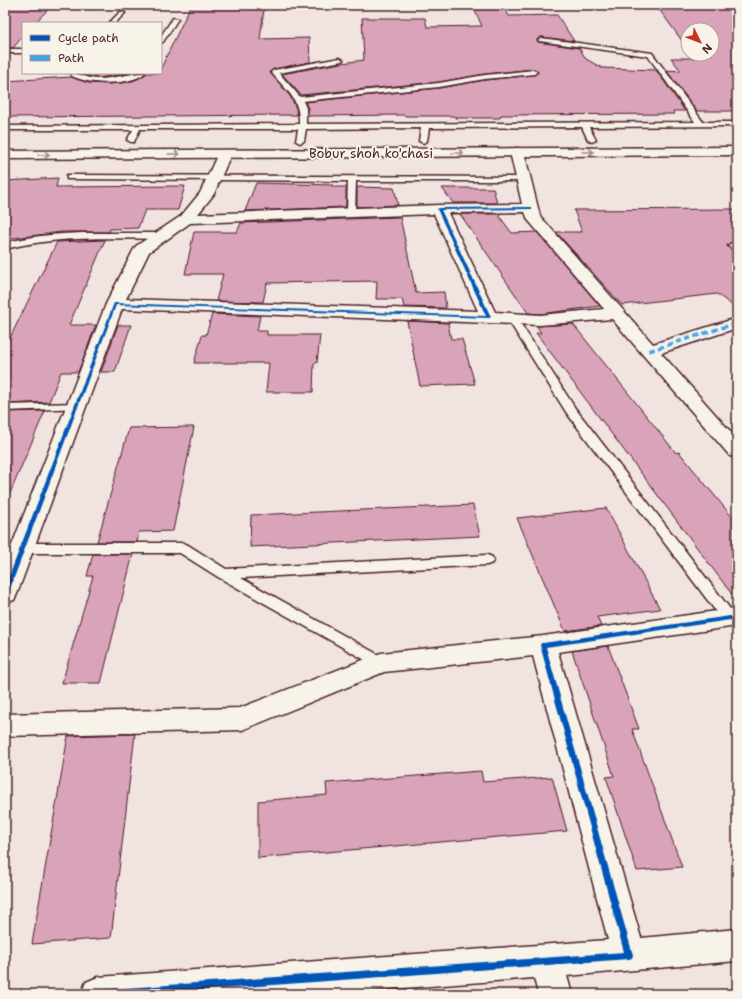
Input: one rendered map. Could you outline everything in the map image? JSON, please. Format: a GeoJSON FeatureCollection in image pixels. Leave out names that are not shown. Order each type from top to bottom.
{"type":"FeatureCollection","features":[{"type":"Feature","properties":{"kind":"street"},"geometry":{"type":"LineString","coordinates":[[5,140],[21,140]]}},
{"type":"Feature","properties":{"kind":"street"},"geometry":{"type":"LineString","coordinates":[[115,140],[146,140]]}},
{"type":"Feature","properties":{"kind":"street","name":"Bobur shoh ko'chasi"},"geometry":{"type":"LineString","coordinates":[[285,140],[316,140]]}},
{"type":"Feature","properties":{"kind":"street","name":"Bobur shoh ko'chasi"},"geometry":{"type":"LineString","coordinates":[[369,140],[737,140]]}},
{"type":"Feature","properties":{"kind":"street","name":"Bobur shoh ko'chasi"},"geometry":{"type":"LineString","coordinates":[[5,155],[737,151]]}},
{"type":"Feature","properties":{"kind":"street"},"geometry":{"type":"LineString","coordinates":[[517,152],[533,217],[737,452]]}},
{"type":"Feature","properties":{"kind":"street"},"geometry":{"type":"LineString","coordinates":[[5,594],[115,304],[142,249],[186,219],[207,194],[224,154]]}},
{"type":"Feature","properties":{"kind":"street"},"geometry":{"type":"LineString","coordinates":[[186,219],[439,209],[531,208]]}},
{"type":"Feature","properties":{"kind":"street"},"geometry":{"type":"LineString","coordinates":[[439,209],[489,317]]}},
{"type":"Feature","properties":{"kind":"street"},"geometry":{"type":"LineString","coordinates":[[115,304],[540,320],[616,312]]}},
{"type":"Feature","properties":{"kind":"street"},"geometry":{"type":"LineString","coordinates":[[649,351],[737,323]]}},
{"type":"Feature","properties":{"kind":"street"},"geometry":{"type":"LineString","coordinates":[[5,725],[242,719],[381,663],[544,645],[734,621]]}},
{"type":"Feature","properties":{"kind":"street"},"geometry":{"type":"LineString","coordinates":[[544,645],[629,955]]}},
{"type":"Feature","properties":{"kind":"street"},"geometry":{"type":"LineString","coordinates":[[98,994],[629,955],[737,945]]}},
{"type":"Feature","properties":{"kind":"street"},"geometry":{"type":"LineString","coordinates":[[546,961],[555,994]]}},
{"type":"Feature","properties":{"kind":"lane"},"geometry":{"type":"LineString","coordinates":[[113,22],[122,13]]}},
{"type":"Feature","properties":{"kind":"lane"},"geometry":{"type":"LineString","coordinates":[[162,39],[175,18]]}},
{"type":"Feature","properties":{"kind":"lane"},"geometry":{"type":"LineString","coordinates":[[541,40],[650,54],[701,125]]}},
{"type":"Feature","properties":{"kind":"lane"},"geometry":{"type":"LineString","coordinates":[[5,51],[22,51]]}},
{"type":"Feature","properties":{"kind":"lane"},"geometry":{"type":"LineString","coordinates":[[300,140],[304,110],[300,99],[274,72],[340,60]]}},
{"type":"Feature","properties":{"kind":"lane"},"geometry":{"type":"LineString","coordinates":[[300,99],[439,85],[485,77],[534,72]]}},
{"type":"Feature","properties":{"kind":"lane"},"geometry":{"type":"LineString","coordinates":[[74,74],[79,78],[89,80],[126,79],[139,74]]}},
{"type":"Feature","properties":{"kind":"lane"},"geometry":{"type":"LineString","coordinates":[[5,128],[425,127],[737,124]]}},
{"type":"Feature","properties":{"kind":"lane"},"geometry":{"type":"LineString","coordinates":[[585,126],[592,140]]}},
{"type":"Feature","properties":{"kind":"lane"},"geometry":{"type":"LineString","coordinates":[[131,140],[138,127]]}},
{"type":"Feature","properties":{"kind":"lane"},"geometry":{"type":"LineString","coordinates":[[423,141],[425,127]]}},
{"type":"Feature","properties":{"kind":"lane"},"geometry":{"type":"LineString","coordinates":[[70,177],[524,179]]}},
{"type":"Feature","properties":{"kind":"lane"},"geometry":{"type":"LineString","coordinates":[[351,212],[352,178]]}},
{"type":"Feature","properties":{"kind":"lane"},"geometry":{"type":"LineString","coordinates":[[5,246],[14,243],[65,236],[161,236]]}},
{"type":"Feature","properties":{"kind":"lane"},"geometry":{"type":"LineString","coordinates":[[512,318],[570,410],[734,621]]}},
{"type":"Feature","properties":{"kind":"lane"},"geometry":{"type":"LineString","coordinates":[[5,408],[77,406]]}},
{"type":"Feature","properties":{"kind":"lane"},"geometry":{"type":"LineString","coordinates":[[22,548],[183,548],[223,574],[381,663]]}},
{"type":"Feature","properties":{"kind":"lane"},"geometry":{"type":"LineString","coordinates":[[223,574],[487,560]]}},
{"type":"Feature","properties":{"kind":"green space"},"geometry":{"type":"Polygon","coordinates":[[[587,5],[587,6],[251,6],[587,5]]]}},
{"type":"Feature","properties":{"kind":"building"},"geometry":{"type":"Polygon","coordinates":[[[5,5],[52,5],[36,22],[22,22],[22,37],[13,48],[5,48],[5,5]]]}},
{"type":"Feature","properties":{"kind":"building"},"geometry":{"type":"Polygon","coordinates":[[[191,5],[251,5],[251,9],[264,9],[260,39],[309,38],[310,62],[274,69],[270,72],[290,96],[296,108],[297,115],[5,117],[5,81],[71,77],[88,83],[109,84],[130,82],[145,74],[162,74],[162,66],[191,5]]]}},
{"type":"Feature","properties":{"kind":"building"},"geometry":{"type":"Polygon","coordinates":[[[656,5],[737,5],[737,111],[697,111],[666,70],[681,71],[671,58],[680,58],[680,62],[720,62],[720,22],[680,22],[680,38],[656,5]]]}},
{"type":"Feature","properties":{"kind":"building"},"geometry":{"type":"Polygon","coordinates":[[[474,9],[505,9],[509,16],[557,15],[574,41],[541,37],[537,40],[538,42],[579,48],[586,59],[602,68],[656,70],[685,111],[673,111],[675,114],[501,115],[500,118],[455,118],[455,116],[404,115],[311,116],[308,115],[308,108],[305,102],[439,88],[485,80],[534,75],[538,72],[534,69],[485,74],[439,82],[301,95],[282,74],[364,60],[362,18],[425,18],[427,27],[482,26],[474,9]]]}},
{"type":"Feature","properties":{"kind":"building"},"geometry":{"type":"Polygon","coordinates":[[[89,74],[124,74],[98,78],[88,76],[89,74]]]}},
{"type":"Feature","properties":{"kind":"building"},"geometry":{"type":"Polygon","coordinates":[[[58,178],[56,187],[185,186],[178,210],[145,210],[138,228],[110,229],[109,232],[62,232],[5,239],[5,181],[58,178]]]}},
{"type":"Feature","properties":{"kind":"building"},"geometry":{"type":"Polygon","coordinates":[[[256,183],[333,185],[333,187],[346,187],[346,207],[245,211],[256,183]]]}},
{"type":"Feature","properties":{"kind":"building"},"geometry":{"type":"Polygon","coordinates":[[[357,187],[394,188],[398,205],[357,207],[357,187]]]}},
{"type":"Feature","properties":{"kind":"building"},"geometry":{"type":"Polygon","coordinates":[[[442,188],[493,188],[497,203],[453,203],[442,188]]]}},
{"type":"Feature","properties":{"kind":"building"},"geometry":{"type":"Polygon","coordinates":[[[737,209],[737,241],[730,243],[727,246],[732,250],[737,250],[737,309],[717,294],[622,305],[556,232],[582,232],[574,210],[737,209]]]}},
{"type":"Feature","properties":{"kind":"building"},"geometry":{"type":"Polygon","coordinates":[[[460,214],[499,214],[512,233],[537,232],[600,306],[540,314],[528,313],[460,214]]]}},
{"type":"Feature","properties":{"kind":"building"},"geometry":{"type":"Polygon","coordinates":[[[400,217],[416,293],[444,292],[446,308],[404,307],[402,299],[376,299],[377,281],[267,283],[263,302],[216,301],[223,274],[185,274],[194,232],[237,232],[241,223],[400,217]]]}},
{"type":"Feature","properties":{"kind":"building"},"geometry":{"type":"Polygon","coordinates":[[[105,240],[69,325],[96,325],[78,372],[61,372],[49,402],[5,404],[5,348],[57,242],[105,240]]]}},
{"type":"Feature","properties":{"kind":"building"},"geometry":{"type":"Polygon","coordinates":[[[212,314],[260,316],[257,331],[267,331],[267,335],[320,335],[317,363],[314,363],[313,392],[266,392],[269,363],[194,363],[202,335],[206,335],[212,314]]]}},
{"type":"Feature","properties":{"kind":"building"},"geometry":{"type":"Polygon","coordinates":[[[407,321],[448,323],[451,339],[462,339],[475,384],[420,386],[407,321]]]}},
{"type":"Feature","properties":{"kind":"building"},"geometry":{"type":"Polygon","coordinates":[[[573,324],[676,453],[679,452],[737,523],[737,601],[536,333],[541,333],[537,326],[573,324]]]}},
{"type":"Feature","properties":{"kind":"building"},"geometry":{"type":"Polygon","coordinates":[[[118,325],[131,325],[115,372],[101,372],[118,325]]]}},
{"type":"Feature","properties":{"kind":"building"},"geometry":{"type":"Polygon","coordinates":[[[45,411],[5,505],[5,412],[45,411]]]}},
{"type":"Feature","properties":{"kind":"building"},"geometry":{"type":"Polygon","coordinates":[[[194,427],[173,531],[139,532],[137,542],[97,542],[129,428],[194,427]]]}},
{"type":"Feature","properties":{"kind":"building"},"geometry":{"type":"Polygon","coordinates":[[[473,505],[480,536],[250,547],[251,515],[473,505]]]}},
{"type":"Feature","properties":{"kind":"building"},"geometry":{"type":"Polygon","coordinates":[[[606,508],[660,609],[597,617],[601,626],[565,631],[517,518],[606,508]]]}},
{"type":"Feature","properties":{"kind":"building"},"geometry":{"type":"Polygon","coordinates":[[[93,554],[133,554],[101,683],[62,683],[93,576],[87,576],[93,554]]]}},
{"type":"Feature","properties":{"kind":"building"},"geometry":{"type":"Polygon","coordinates":[[[608,646],[639,729],[632,729],[682,867],[637,871],[606,777],[614,776],[572,651],[608,646]]]}},
{"type":"Feature","properties":{"kind":"building"},"geometry":{"type":"Polygon","coordinates":[[[135,734],[111,938],[32,944],[68,736],[135,734]]]}},
{"type":"Feature","properties":{"kind":"building"},"geometry":{"type":"Polygon","coordinates":[[[481,771],[483,782],[552,777],[567,831],[258,858],[258,801],[327,795],[326,783],[481,771]]]}},
{"type":"Feature","properties":{"kind":"marked path"},"geometry":{"type":"LineString","coordinates":[[649,351],[737,323]]}},
{"type":"Feature","properties":{"kind":"cycle path"},"geometry":{"type":"LineString","coordinates":[[5,594],[115,304],[489,317],[439,209],[531,208]]}},
{"type":"Feature","properties":{"kind":"cycle path"},"geometry":{"type":"LineString","coordinates":[[98,994],[629,955],[543,645],[737,617]]}}]}
